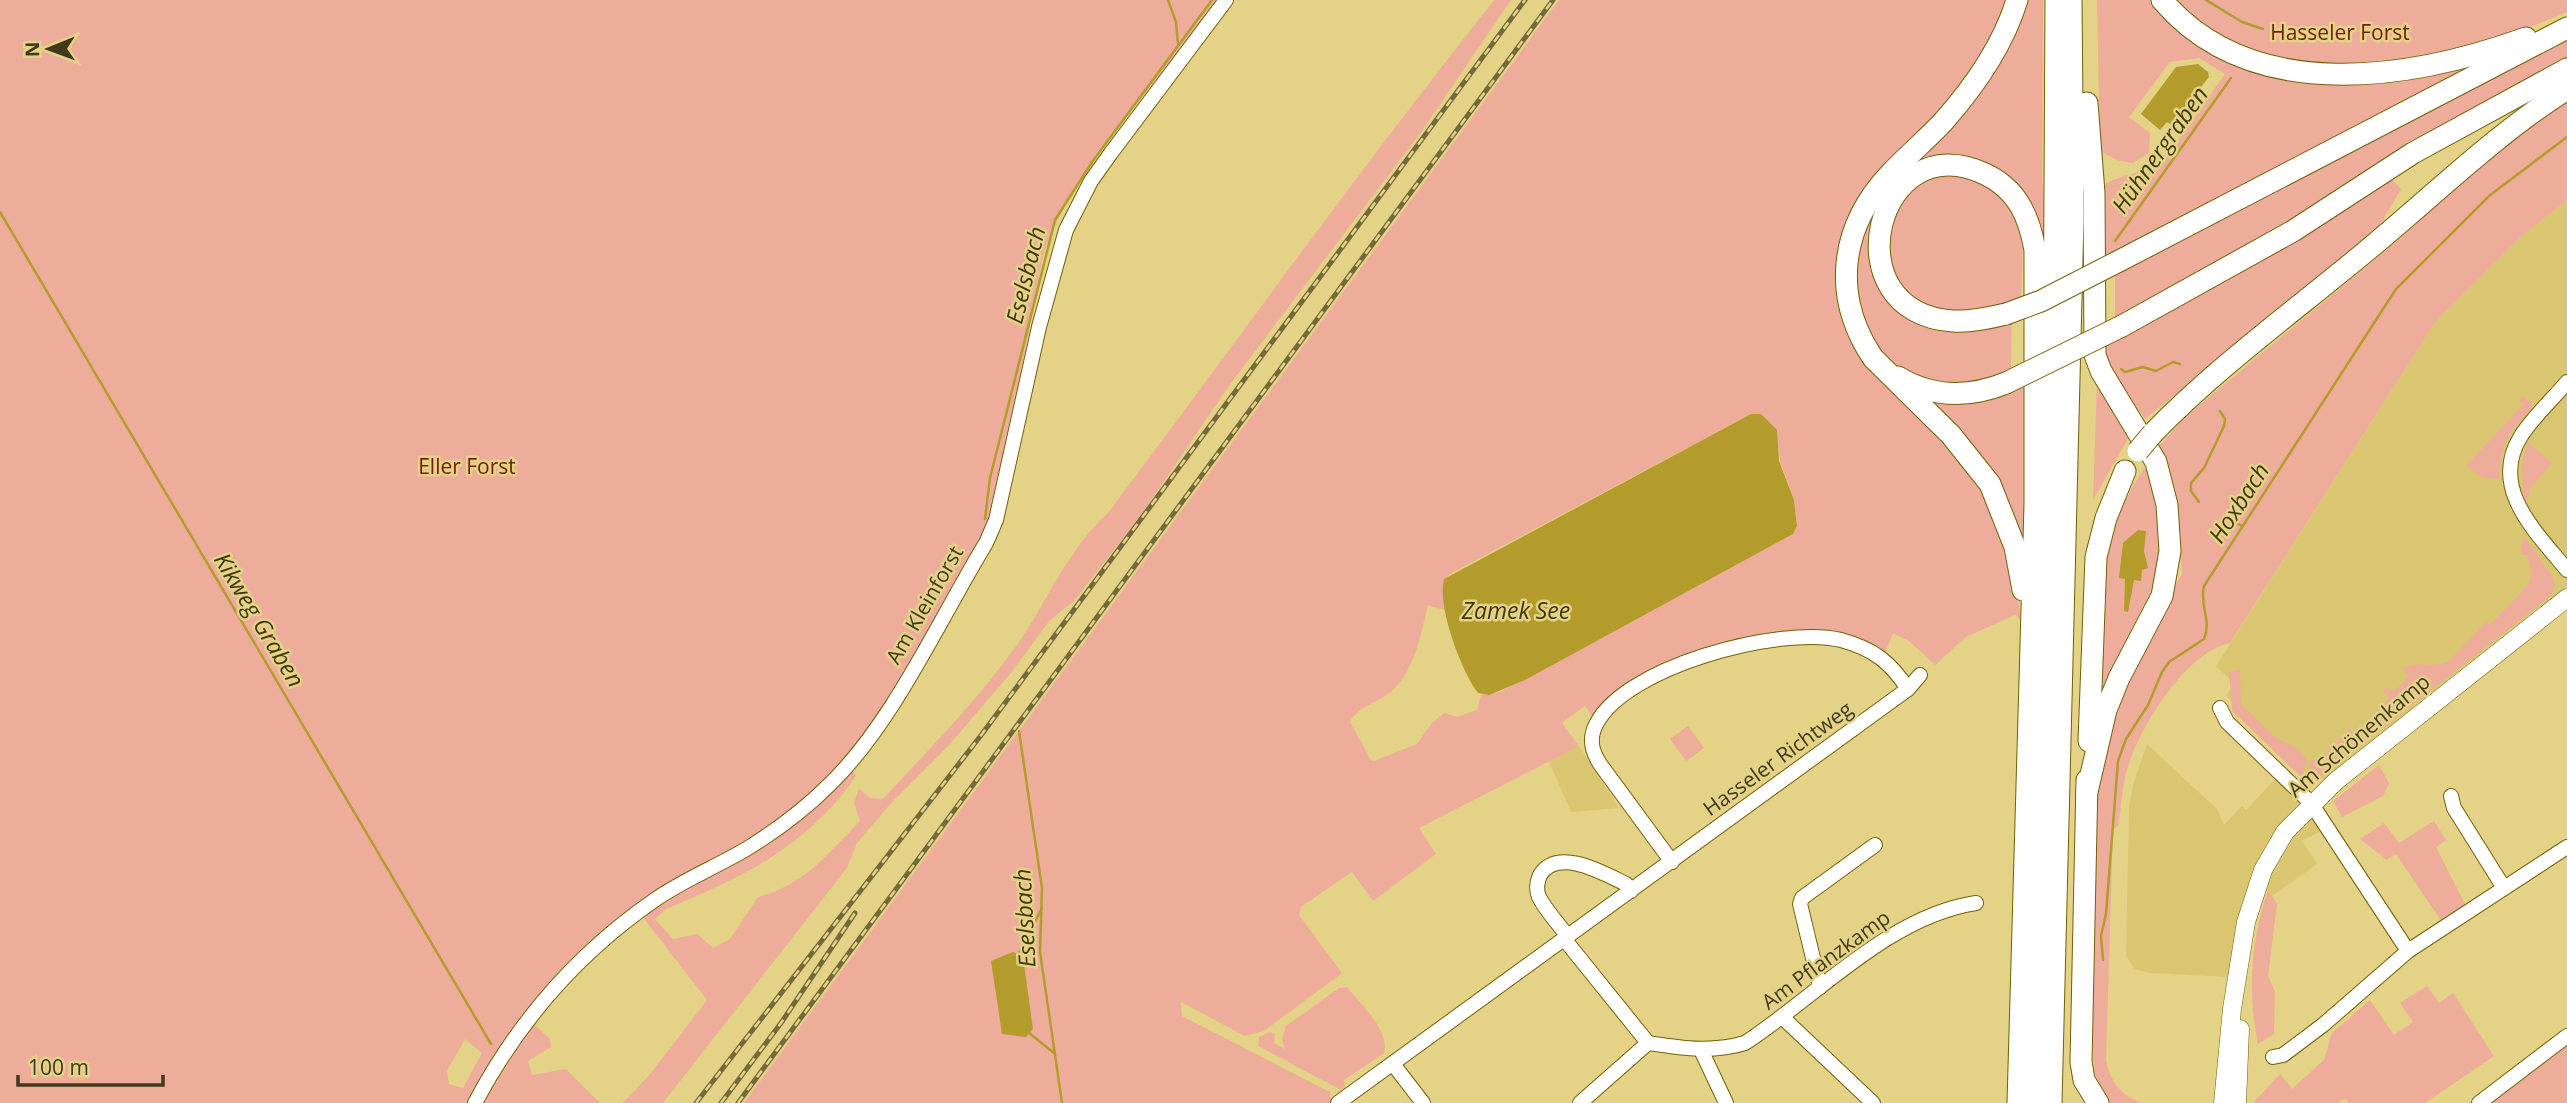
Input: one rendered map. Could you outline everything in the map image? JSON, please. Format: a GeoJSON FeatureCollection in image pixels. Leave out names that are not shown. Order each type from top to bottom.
{"type":"FeatureCollection","features":[{"type":"Feature","properties":{"kind":"highway"},"geometry":{"type":"LineString","coordinates":[[2017,0],[1985,68],[1941,124],[1888,176],[1865,207],[1852,234],[1845,264],[1845,288],[1852,317],[1873,358],[1972,458],[1990,484],[2015,547],[2031,636]]}},
{"type":"Feature","properties":{"kind":"highway"},"geometry":{"type":"LineString","coordinates":[[2033,1103],[2054,382],[2056,0]]}},
{"type":"Feature","properties":{"kind":"highway"},"geometry":{"type":"LineString","coordinates":[[2051,1103],[2073,218],[2071,0]]}},
{"type":"Feature","properties":{"kind":"highway"},"geometry":{"type":"LineString","coordinates":[[2162,0],[2193,29],[2250,59],[2326,74],[2384,73],[2424,68],[2463,59],[2567,23]]}},
{"type":"Feature","properties":{"kind":"highway"},"geometry":{"type":"LineString","coordinates":[[2018,1103],[2035,505],[2035,255],[2031,225],[2008,188],[1976,169],[1955,165],[1911,178],[1884,211],[1878,234],[1878,255],[1886,278],[1899,296],[1930,316],[1953,321],[2006,314],[2040,302],[2567,28]]}},
{"type":"Feature","properties":{"kind":"highway"},"geometry":{"type":"LineString","coordinates":[[2072,44],[2087,80],[2088,138],[2094,193],[2095,355],[2101,371],[2156,462],[2168,505],[2170,543],[2162,596],[2119,678],[2106,710],[2087,792]]}},
{"type":"Feature","properties":{"kind":"highway"},"geometry":{"type":"LineString","coordinates":[[1888,371],[1912,385],[1950,395],[1989,390],[2006,383],[2122,326],[2292,231],[2435,140],[2567,69]]}},
{"type":"Feature","properties":{"kind":"highway"},"geometry":{"type":"LineString","coordinates":[[2063,632],[2092,526],[2152,433],[2191,395],[2412,213],[2477,154],[2567,89]]}},
{"type":"Feature","properties":{"kind":"highway"},"geometry":{"type":"LineString","coordinates":[[2098,1103],[2084,1080],[2081,1062],[2096,557],[2106,518],[2125,471]]}},
{"type":"Feature","properties":{"kind":"main road","name":"Am Schönenkamp"},"geometry":{"type":"LineString","coordinates":[[2222,1103],[2232,1009],[2237,994],[2246,922],[2255,887],[2285,832],[2311,803],[2567,598]]}},
{"type":"Feature","properties":{"kind":"main road","name":"Am Schönenkamp"},"geometry":{"type":"LineString","coordinates":[[2237,994],[2241,1010],[2237,1103]]}},
{"type":"Feature","properties":{"kind":"street","name":"Am Kleinforst"},"geometry":{"type":"LineString","coordinates":[[475,1103],[515,1035],[591,948],[658,898],[748,848],[801,811],[854,758],[886,715],[996,520],[1046,301],[1070,222],[1111,153],[1226,0]]}},
{"type":"Feature","properties":{"kind":"street"},"geometry":{"type":"LineString","coordinates":[[2567,382],[2522,434],[2513,454],[2511,472],[2519,511],[2567,570]]}},
{"type":"Feature","properties":{"kind":"street"},"geometry":{"type":"LineString","coordinates":[[1672,862],[1600,764],[1592,746],[1595,726],[1628,693],[1651,678],[1701,657],[1759,641],[1799,636],[1839,640],[1861,646],[1891,664],[1908,689]]}},
{"type":"Feature","properties":{"kind":"street","name":"Hasseler Richtweg"},"geometry":{"type":"LineString","coordinates":[[1338,1103],[1908,689],[1920,675]]}},
{"type":"Feature","properties":{"kind":"street"},"geometry":{"type":"LineString","coordinates":[[2220,708],[2227,722],[2311,803],[2408,951]]}},
{"type":"Feature","properties":{"kind":"street"},"geometry":{"type":"LineString","coordinates":[[2452,796],[2454,808],[2504,888]]}},
{"type":"Feature","properties":{"kind":"street"},"geometry":{"type":"LineString","coordinates":[[1820,987],[1800,904],[1802,898],[1875,845]]}},
{"type":"Feature","properties":{"kind":"street"},"geometry":{"type":"LineString","coordinates":[[2273,1057],[2283,1055],[2323,1025],[2408,951],[2567,847]]}},
{"type":"Feature","properties":{"kind":"street"},"geometry":{"type":"LineString","coordinates":[[1580,1103],[1648,1043],[1566,938],[1538,894],[1539,880],[1546,869],[1560,862],[1577,864],[1626,884],[1632,891]]}},
{"type":"Feature","properties":{"kind":"street","name":"Am Pflanzkamp"},"geometry":{"type":"LineString","coordinates":[[1648,1043],[1701,1050],[1726,1049],[1745,1043],[1910,924],[1954,906],[1976,903]]}},
{"type":"Feature","properties":{"kind":"street"},"geometry":{"type":"LineString","coordinates":[[1782,1017],[1873,1103]]}},
{"type":"Feature","properties":{"kind":"street"},"geometry":{"type":"LineString","coordinates":[[2479,1103],[2567,1036]]}},
{"type":"Feature","properties":{"kind":"street"},"geometry":{"type":"LineString","coordinates":[[1701,1050],[1726,1103]]}},
{"type":"Feature","properties":{"kind":"street"},"geometry":{"type":"LineString","coordinates":[[1393,1065],[1423,1103]]}},
{"type":"Feature","properties":{"kind":"shaded area"},"geometry":{"type":"Polygon","coordinates":[[[2567,200],[2567,586],[2324,779],[2308,779],[2226,695],[2235,684],[2216,666],[2436,321],[2521,237],[2567,200]]]}},
{"type":"Feature","properties":{"kind":"shaded area"},"geometry":{"type":"Polygon","coordinates":[[[2147,744],[2217,809],[2224,825],[2242,806],[2246,810],[2279,775],[2301,801],[2273,836],[2251,877],[2241,912],[2231,977],[2150,973],[2135,969],[2126,956],[2129,808],[2133,785],[2147,744]]]}},
{"type":"Feature","properties":{"kind":"shaded area"},"geometry":{"type":"Polygon","coordinates":[[[1579,746],[1619,808],[1571,812],[1549,761],[1579,746]]]}},
{"type":"Feature","properties":{"kind":"shaded area"},"geometry":{"type":"Polygon","coordinates":[[[2315,818],[2325,829],[2302,841],[2317,864],[2272,896],[2264,888],[2277,856],[2306,819],[2315,818]]]}},
{"type":"Feature","properties":{"kind":"green space","name":"Eller Forst"},"geometry":{"type":"Polygon","coordinates":[[[0,0],[1223,0],[1095,157],[1055,225],[1042,260],[993,521],[876,726],[800,809],[589,945],[472,1103],[0,1103],[0,0]],[[465,1039],[447,1071],[449,1084],[463,1088],[482,1053],[465,1039]]]}},
{"type":"Feature","properties":{"kind":"green space"},"geometry":{"type":"Polygon","coordinates":[[[1494,0],[1511,0],[1422,131],[1231,383],[1141,515],[1074,601],[1050,620],[1010,674],[949,745],[893,801],[857,843],[847,868],[663,1103],[623,1103],[651,1073],[707,1000],[642,916],[851,769],[856,776],[837,801],[795,841],[747,872],[666,909],[655,919],[673,939],[697,934],[713,948],[730,939],[758,897],[802,877],[860,821],[854,803],[859,789],[870,798],[883,799],[918,762],[1002,666],[1081,543],[1108,513],[1347,191],[1494,0]]]}},
{"type":"Feature","properties":{"kind":"green space"},"geometry":{"type":"Polygon","coordinates":[[[1559,0],[2043,0],[2042,172],[2045,240],[2041,288],[2020,230],[2023,249],[2021,296],[2012,302],[2011,369],[2025,388],[2025,559],[2018,595],[2021,621],[2015,615],[1966,637],[1935,665],[1909,641],[1893,633],[1884,656],[1786,635],[1650,677],[1595,720],[1585,706],[1562,723],[1579,746],[1419,828],[1436,854],[1373,901],[1352,872],[1301,907],[1299,915],[1342,973],[1264,1031],[1245,1036],[1181,1002],[1182,1016],[1330,1092],[1331,1103],[744,1103],[1559,0]],[[1751,414],[1450,574],[1443,583],[1447,611],[1428,605],[1416,650],[1401,681],[1388,694],[1358,712],[1350,722],[1371,760],[1417,744],[1431,724],[1444,713],[1457,717],[1477,710],[1481,695],[1500,692],[1793,534],[1797,526],[1794,500],[1780,461],[1776,430],[1761,414],[1751,414]]]}},
{"type":"Feature","properties":{"kind":"green space"},"geometry":{"type":"Polygon","coordinates":[[[2097,0],[2156,0],[2186,30],[2326,78],[2534,41],[2100,261],[2101,188],[2113,180],[2148,168],[2164,157],[2225,74],[2199,58],[2170,62],[2129,117],[2150,133],[2149,153],[2133,163],[2119,161],[2100,151],[2097,0]]]}},
{"type":"Feature","properties":{"kind":"green space","name":"Hasseler Forst"},"geometry":{"type":"Polygon","coordinates":[[[2175,0],[2567,0],[2567,12],[2490,41],[2447,52],[2358,66],[2314,65],[2273,59],[2235,45],[2211,30],[2175,0]]]}},
{"type":"Feature","properties":{"kind":"green space"},"geometry":{"type":"Polygon","coordinates":[[[2567,38],[2567,62],[2228,261],[2115,318],[2115,274],[2567,38]]]}},
{"type":"Feature","properties":{"kind":"green space"},"geometry":{"type":"Polygon","coordinates":[[[2567,99],[2567,200],[2521,237],[2436,321],[2230,643],[2196,661],[2180,677],[2152,716],[2132,755],[2123,786],[2118,826],[2113,829],[2106,1060],[2117,1086],[2141,1103],[2111,1103],[2095,1075],[2091,1043],[2098,786],[2104,739],[2136,658],[2182,573],[2175,488],[2158,448],[2184,418],[2403,236],[2487,157],[2567,99]]]}},
{"type":"Feature","properties":{"kind":"green space"},"geometry":{"type":"Polygon","coordinates":[[[2390,177],[2401,189],[2375,234],[2145,419],[2105,361],[2105,345],[2128,336],[2142,321],[2390,177]]]}},
{"type":"Feature","properties":{"kind":"green space"},"geometry":{"type":"Polygon","coordinates":[[[2097,383],[2130,435],[2093,500],[2097,383]]]}},
{"type":"Feature","properties":{"kind":"green space"},"geometry":{"type":"Polygon","coordinates":[[[2523,396],[2532,404],[2506,442],[2500,479],[2483,478],[2466,466],[2523,405],[2519,400],[2523,396]]]}},
{"type":"Feature","properties":{"kind":"green space"},"geometry":{"type":"Polygon","coordinates":[[[2528,442],[2552,463],[2528,491],[2530,494],[2524,501],[2521,467],[2528,442]]]}},
{"type":"Feature","properties":{"kind":"green space"},"geometry":{"type":"Polygon","coordinates":[[[2147,465],[2154,484],[2161,536],[2155,597],[2098,713],[2100,616],[2108,552],[2116,522],[2129,493],[2147,465]]]}},
{"type":"Feature","properties":{"kind":"green space"},"geometry":{"type":"Polygon","coordinates":[[[2525,537],[2553,578],[2555,586],[2551,596],[2315,781],[2309,778],[2310,761],[2321,757],[2350,729],[2353,732],[2357,727],[2361,730],[2389,698],[2384,692],[2388,687],[2394,692],[2408,677],[2403,669],[2413,665],[2449,661],[2486,622],[2490,625],[2529,584],[2531,575],[2528,555],[2522,555],[2521,544],[2525,537]]]}},
{"type":"Feature","properties":{"kind":"green space"},"geometry":{"type":"Polygon","coordinates":[[[2240,669],[2241,704],[2275,737],[2297,748],[2307,760],[2302,778],[2232,711],[2229,673],[2240,669]]]}},
{"type":"Feature","properties":{"kind":"green space"},"geometry":{"type":"Polygon","coordinates":[[[1688,726],[1704,748],[1686,761],[1670,739],[1688,726]]]}},
{"type":"Feature","properties":{"kind":"green space"},"geometry":{"type":"Polygon","coordinates":[[[2379,765],[2389,783],[2383,796],[2342,817],[2333,801],[2379,765]]]}},
{"type":"Feature","properties":{"kind":"green space"},"geometry":{"type":"Polygon","coordinates":[[[2434,821],[2446,840],[2436,847],[2466,906],[2442,922],[2396,854],[2387,860],[2360,839],[2384,823],[2399,843],[2434,821]]]}},
{"type":"Feature","properties":{"kind":"green space"},"geometry":{"type":"Polygon","coordinates":[[[2268,890],[2277,904],[2268,976],[2275,992],[2274,1034],[2258,1044],[2252,966],[2268,890]]]}},
{"type":"Feature","properties":{"kind":"green space"},"geometry":{"type":"Polygon","coordinates":[[[2427,986],[2439,1003],[2453,993],[2494,1056],[2425,1103],[2349,1103],[2345,1098],[2338,1103],[2253,1103],[2280,1074],[2292,1089],[2324,1060],[2332,1033],[2370,1000],[2394,1035],[2413,1022],[2400,1003],[2427,986]]]}},
{"type":"Feature","properties":{"kind":"green space"},"geometry":{"type":"Polygon","coordinates":[[[1347,987],[1379,1027],[1385,1044],[1384,1053],[1344,1080],[1345,1086],[1341,1090],[1258,1046],[1259,1037],[1270,1032],[1275,1034],[1274,1043],[1285,1049],[1282,1039],[1286,1026],[1339,988],[1347,987]]]}},
{"type":"Feature","properties":{"kind":"green space"},"geometry":{"type":"Polygon","coordinates":[[[533,1023],[550,1039],[551,1047],[528,1061],[532,1075],[566,1069],[600,1103],[484,1103],[533,1023]]]}},
{"type":"Feature","properties":{"kind":"green space"},"geometry":{"type":"Polygon","coordinates":[[[2567,1042],[2567,1103],[2487,1103],[2567,1042]]]}},
{"type":"Feature","properties":{"kind":"water"},"geometry":{"type":"Polygon","coordinates":[[[2198,64],[2208,72],[2209,77],[2171,125],[2167,122],[2160,130],[2141,114],[2176,67],[2198,64]]]}},
{"type":"Feature","properties":{"kind":"water","name":"Zamek See"},"geometry":{"type":"Polygon","coordinates":[[[1751,414],[1761,414],[1777,430],[1779,461],[1794,500],[1797,526],[1793,534],[1525,680],[1489,695],[1478,693],[1452,638],[1444,605],[1444,579],[1751,414]]]}},
{"type":"Feature","properties":{"kind":"water"},"geometry":{"type":"Polygon","coordinates":[[[2138,530],[2146,531],[2144,551],[2148,568],[2142,570],[2141,581],[2134,580],[2128,612],[2124,611],[2125,579],[2119,578],[2123,543],[2138,530]]]}},
{"type":"Feature","properties":{"kind":"water"},"geometry":{"type":"Polygon","coordinates":[[[1013,952],[1023,957],[1033,1029],[1026,1037],[1002,1034],[991,961],[1013,952]]]}},
{"type":"Feature","properties":{"kind":"waterway"},"geometry":{"type":"LineString","coordinates":[[1168,0],[1176,22],[1178,44]]}},
{"type":"Feature","properties":{"kind":"waterway","name":"Eselsbach"},"geometry":{"type":"LineString","coordinates":[[985,519],[990,478],[1055,220],[1092,162],[1212,0]]}},
{"type":"Feature","properties":{"kind":"waterway","name":"Hühnergraben"},"geometry":{"type":"LineString","coordinates":[[2206,0],[2242,22],[2263,29]]}},
{"type":"Feature","properties":{"kind":"waterway","name":"Hühnergraben"},"geometry":{"type":"LineString","coordinates":[[2115,241],[2231,78]]}},
{"type":"Feature","properties":{"kind":"waterway","name":"Hoxbach"},"geometry":{"type":"LineString","coordinates":[[2103,960],[2101,936],[2106,914],[2118,761],[2126,739],[2148,705],[2169,662],[2204,639],[2207,625],[2204,586],[2396,289],[2489,196],[2567,137]]}},
{"type":"Feature","properties":{"kind":"waterway","name":"Kikweg Graben"},"geometry":{"type":"LineString","coordinates":[[0,212],[491,1044]]}},
{"type":"Feature","properties":{"kind":"waterway","name":"Hühnergraben"},"geometry":{"type":"LineString","coordinates":[[2121,369],[2125,372],[2143,367],[2156,371],[2173,362],[2180,364]]}},
{"type":"Feature","properties":{"kind":"waterway","name":"Hühnergraben"},"geometry":{"type":"LineString","coordinates":[[2199,502],[2191,491],[2191,483],[2204,468],[2224,426],[2225,419],[2220,411]]}},
{"type":"Feature","properties":{"kind":"waterway","name":"Hühnergraben"},"geometry":{"type":"LineString","coordinates":[[2229,519],[2242,526]]}},
{"type":"Feature","properties":{"kind":"waterway","name":"Eselsbach"},"geometry":{"type":"LineString","coordinates":[[1019,731],[1042,888],[1040,952],[1062,1103]]}},
{"type":"Feature","properties":{"kind":"waterway"},"geometry":{"type":"LineString","coordinates":[[1018,955],[1042,908]]}},
{"type":"Feature","properties":{"kind":"waterway"},"geometry":{"type":"LineString","coordinates":[[1029,1033],[1054,1053]]}},
{"type":"Feature","properties":{"kind":"railway"},"geometry":{"type":"LineString","coordinates":[[696,1103],[982,734],[1525,0]]}},
{"type":"Feature","properties":{"kind":"railway"},"geometry":{"type":"LineString","coordinates":[[738,1103],[1553,0]]}},
{"type":"Feature","properties":{"kind":"railway"},"geometry":{"type":"LineString","coordinates":[[721,1103],[781,1023],[855,913]]}}]}
